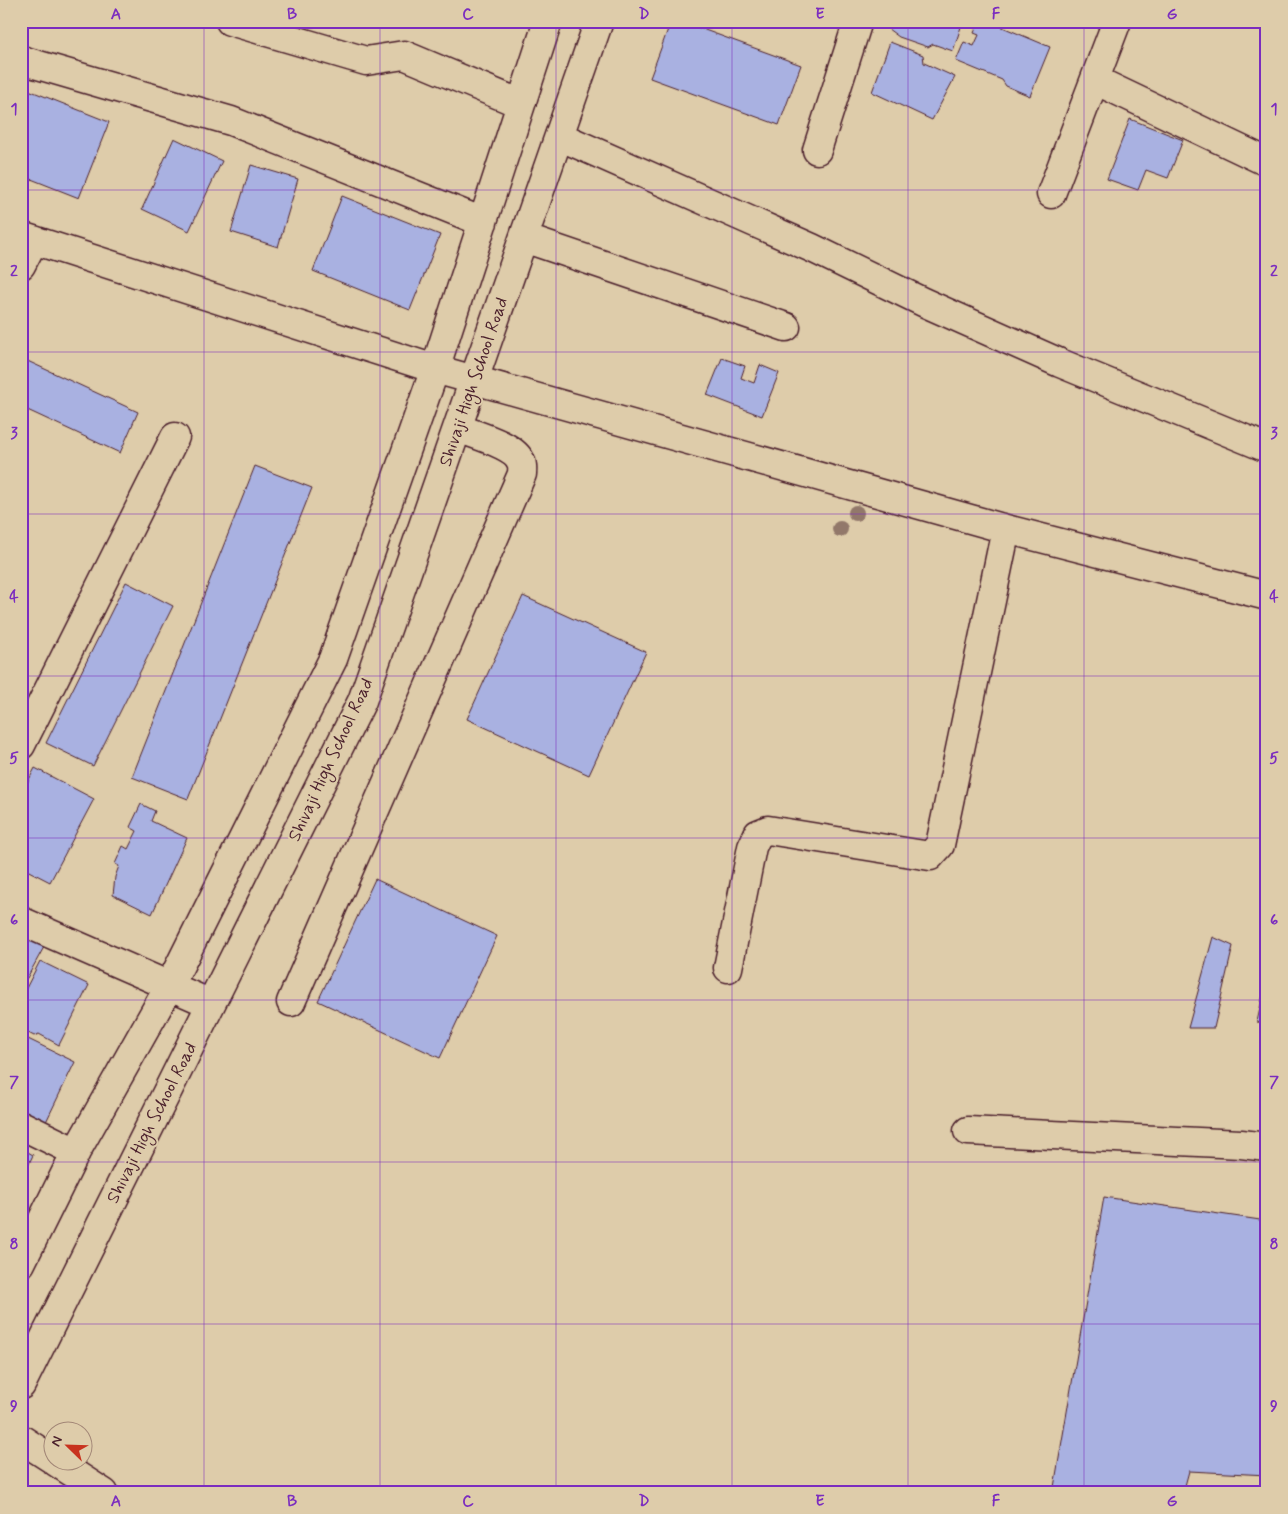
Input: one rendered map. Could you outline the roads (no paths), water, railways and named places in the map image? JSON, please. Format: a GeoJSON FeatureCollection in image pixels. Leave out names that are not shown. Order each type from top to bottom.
{"type":"FeatureCollection","features":[{"type":"Feature","properties":{"kind":"street"},"geometry":{"type":"LineString","coordinates":[[230,21],[366,60],[404,55],[521,104]]}},
{"type":"Feature","properties":{"kind":"street"},"geometry":{"type":"LineString","coordinates":[[21,1263],[76,1152],[170,985],[332,659],[436,369],[548,21]]}},
{"type":"Feature","properties":{"kind":"street","name":"Shivaji High School Road"},"geometry":{"type":"LineString","coordinates":[[21,1384],[362,701],[599,21]]}},
{"type":"Feature","properties":{"kind":"street"},"geometry":{"type":"LineString","coordinates":[[816,150],[858,21]]}},
{"type":"Feature","properties":{"kind":"street"},"geometry":{"type":"LineString","coordinates":[[1051,194],[1117,21]]}},
{"type":"Feature","properties":{"kind":"street"},"geometry":{"type":"LineString","coordinates":[[21,60],[231,121],[482,222]]}},
{"type":"Feature","properties":{"kind":"street"},"geometry":{"type":"LineString","coordinates":[[1095,80],[1267,162]]}},
{"type":"Feature","properties":{"kind":"street"},"geometry":{"type":"LineString","coordinates":[[559,136],[812,248],[923,302],[1060,363],[1267,448]]}},
{"type":"Feature","properties":{"kind":"street"},"geometry":{"type":"LineString","coordinates":[[21,265],[28,238],[436,369],[1006,529],[1267,596]]}},
{"type":"Feature","properties":{"kind":"street"},"geometry":{"type":"LineString","coordinates":[[524,238],[786,326]]}},
{"type":"Feature","properties":{"kind":"street"},"geometry":{"type":"LineString","coordinates":[[290,1002],[522,474],[522,463],[516,454],[502,445],[458,428]]}},
{"type":"Feature","properties":{"kind":"street"},"geometry":{"type":"LineString","coordinates":[[21,745],[175,437]]}},
{"type":"Feature","properties":{"kind":"street"},"geometry":{"type":"LineString","coordinates":[[728,968],[752,847],[758,834],[768,830],[930,856],[940,845],[1006,529]]}},
{"type":"Feature","properties":{"kind":"street"},"geometry":{"type":"LineString","coordinates":[[21,920],[211,1004]]}},
{"type":"Feature","properties":{"kind":"street"},"geometry":{"type":"LineString","coordinates":[[21,1125],[76,1152]]}},
{"type":"Feature","properties":{"kind":"street"},"geometry":{"type":"LineString","coordinates":[[968,1131],[1241,1144],[1267,1147]]}},
{"type":"Feature","properties":{"kind":"street"},"geometry":{"type":"LineString","coordinates":[[21,1439],[42,1453]]}},
{"type":"Feature","properties":{"kind":"street"},"geometry":{"type":"LineString","coordinates":[[71,1472],[104,1493]]}}]}
